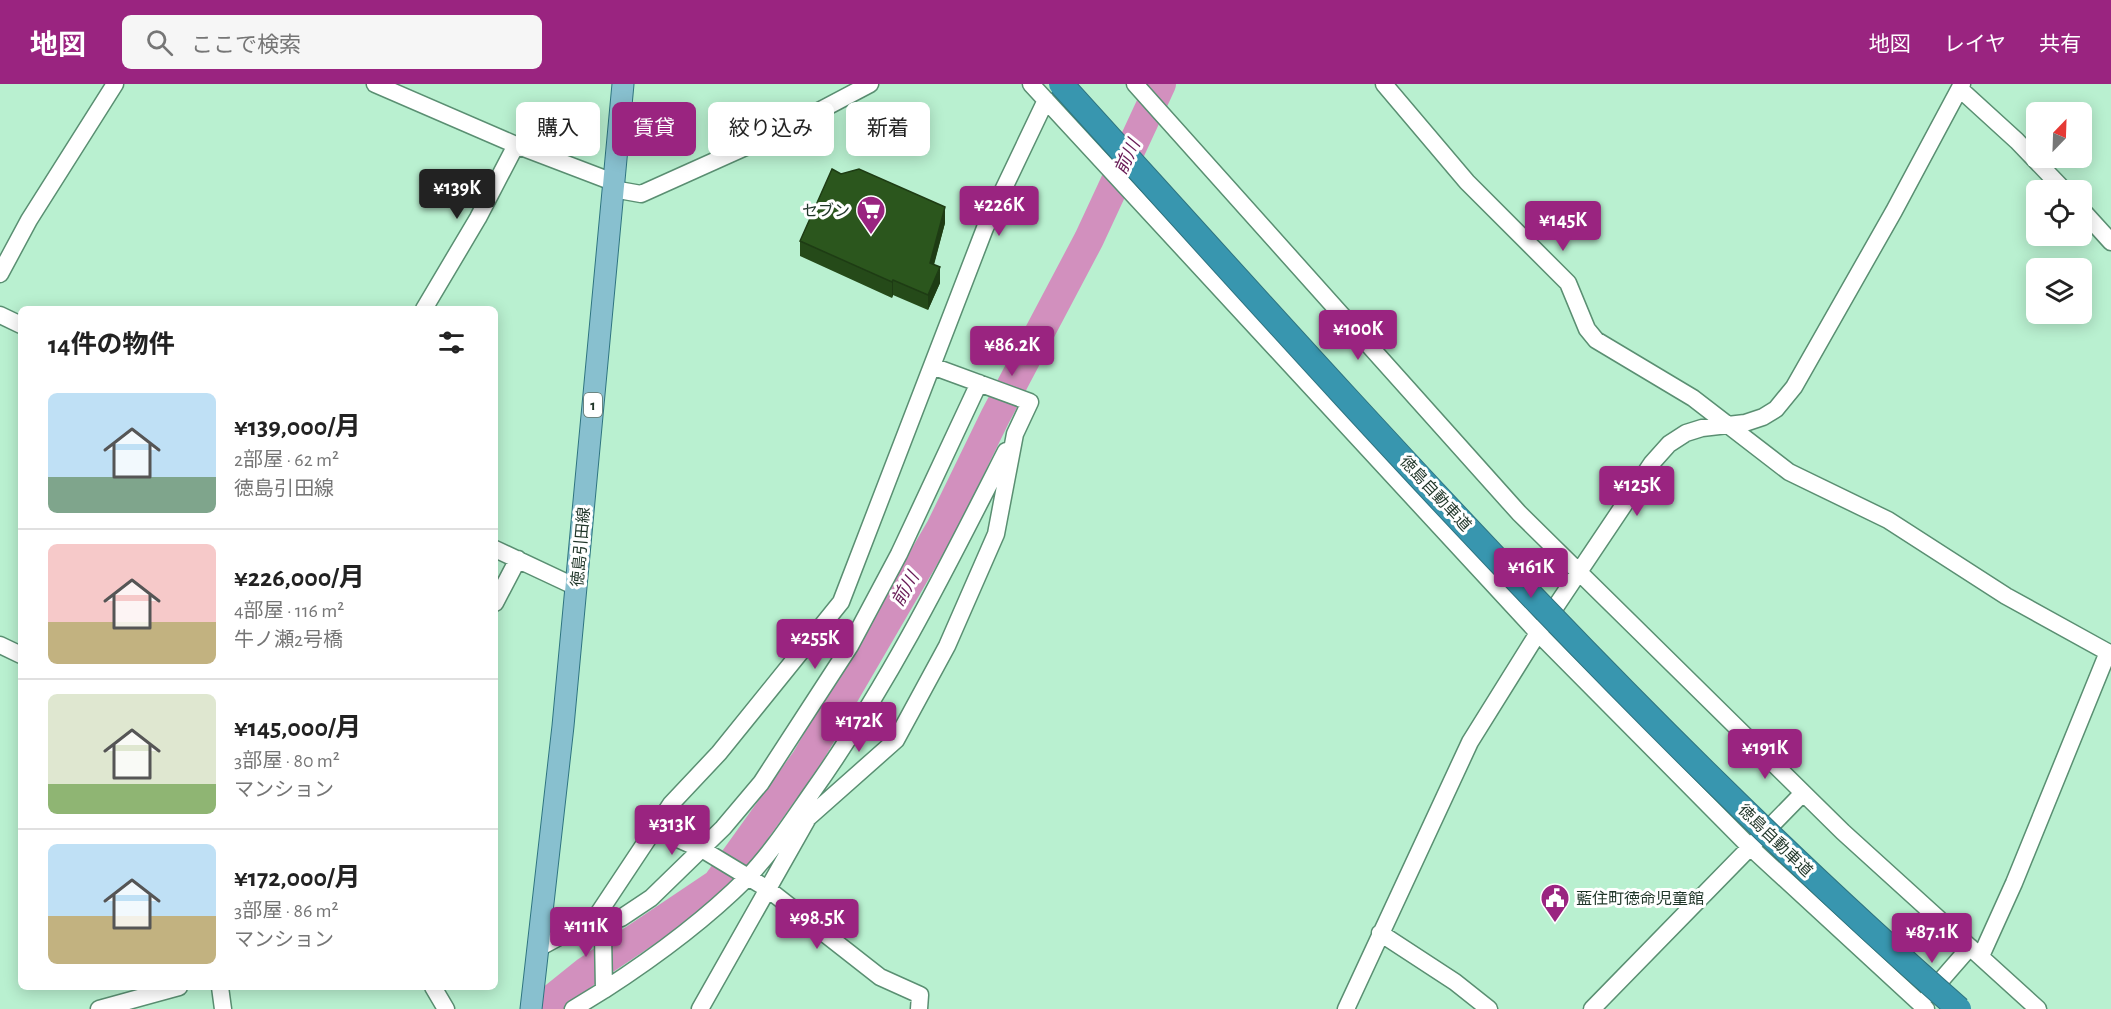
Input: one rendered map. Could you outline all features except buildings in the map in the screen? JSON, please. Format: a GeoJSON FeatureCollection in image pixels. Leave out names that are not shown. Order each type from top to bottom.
{"type":"FeatureCollection","features":[{"type":"Feature","properties":{"kind":"highway","name":"徳島自動車道"},"geometry":{"type":"LineString","coordinates":[[1043,88],[1361,413],[1660,729],[1854,915],[1959,1009]]}},
{"type":"Feature","properties":{"kind":"main road","name":"徳島引田線"},"geometry":{"type":"LineString","coordinates":[[531,1009],[563,726],[623,84]]}},
{"type":"Feature","properties":{"kind":"street"},"geometry":{"type":"LineString","coordinates":[[0,274],[29,220],[115,84]]}},
{"type":"Feature","properties":{"kind":"street"},"geometry":{"type":"LineString","coordinates":[[375,84],[516,145],[478,218],[426,306]]}},
{"type":"Feature","properties":{"kind":"street"},"geometry":{"type":"LineString","coordinates":[[542,156],[613,186],[640,194],[778,132],[870,84]]}},
{"type":"Feature","properties":{"kind":"street"},"geometry":{"type":"LineString","coordinates":[[1136,84],[1437,424],[1578,573],[1803,793],[2038,1009]]}},
{"type":"Feature","properties":{"kind":"street"},"geometry":{"type":"LineString","coordinates":[[604,986],[599,925],[653,828],[670,804],[719,753],[841,602],[985,228],[1043,88],[1101,160],[1538,633],[1749,846],[1923,1007],[1975,952],[2014,883],[2110,653],[2006,596],[1888,520],[1789,472],[1693,398],[1596,340],[1587,329],[1568,283],[1467,182],[1384,84]]}},
{"type":"Feature","properties":{"kind":"street"},"geometry":{"type":"LineString","coordinates":[[1346,1009],[1470,742],[1538,633],[1652,463],[1669,444],[1702,428],[1727,426],[1763,417],[1776,409],[1794,387],[1961,86],[2054,180]]}},
{"type":"Feature","properties":{"kind":"street"},"geometry":{"type":"LineString","coordinates":[[2092,220],[2110,239]]}},
{"type":"Feature","properties":{"kind":"street"},"geometry":{"type":"LineString","coordinates":[[0,315],[18,324]]}},
{"type":"Feature","properties":{"kind":"street"},"geometry":{"type":"LineString","coordinates":[[573,1009],[604,986],[657,956],[745,875],[782,835],[870,704],[915,628],[1015,434],[1028,401],[932,366]]}},
{"type":"Feature","properties":{"kind":"street"},"geometry":{"type":"LineString","coordinates":[[537,949],[621,918],[651,898],[703,850],[761,783],[850,646],[899,554],[982,384]]}},
{"type":"Feature","properties":{"kind":"street"},"geometry":{"type":"LineString","coordinates":[[700,1009],[808,818],[896,740],[947,646],[996,534],[1015,434]]}},
{"type":"Feature","properties":{"kind":"street"},"geometry":{"type":"LineString","coordinates":[[498,550],[576,587]]}},
{"type":"Feature","properties":{"kind":"street"},"geometry":{"type":"LineString","coordinates":[[498,597],[518,559]]}},
{"type":"Feature","properties":{"kind":"street"},"geometry":{"type":"LineString","coordinates":[[0,645],[18,654]]}},
{"type":"Feature","properties":{"kind":"street"},"geometry":{"type":"LineString","coordinates":[[1592,1009],[1803,793]]}},
{"type":"Feature","properties":{"kind":"street"},"geometry":{"type":"LineString","coordinates":[[653,828],[703,850],[769,890],[880,977],[920,995],[919,1009]]}},
{"type":"Feature","properties":{"kind":"street"},"geometry":{"type":"LineString","coordinates":[[1380,933],[1455,982],[1489,1009]]}},
{"type":"Feature","properties":{"kind":"street"},"geometry":{"type":"LineString","coordinates":[[99,1009],[168,990]]}},
{"type":"Feature","properties":{"kind":"street"},"geometry":{"type":"LineString","coordinates":[[220,990],[223,1009]]}},
{"type":"Feature","properties":{"kind":"street"},"geometry":{"type":"LineString","coordinates":[[435,990],[446,1009]]}},
{"type":"Feature","properties":{"kind":"waterway","name":"前川"},"geometry":{"type":"LineString","coordinates":[[540,1009],[586,972],[717,884],[806,760],[941,528],[995,417],[1089,239],[1161,84]]}},
{"type":"Feature","properties":{"kind":"place","name":"セブン"},"geometry":{"type":"Point","coordinates":[871,236]}},
{"type":"Feature","properties":{"kind":"place","name":"藍住町徳命児童館"},"geometry":{"type":"Point","coordinates":[1555,924]}}]}
